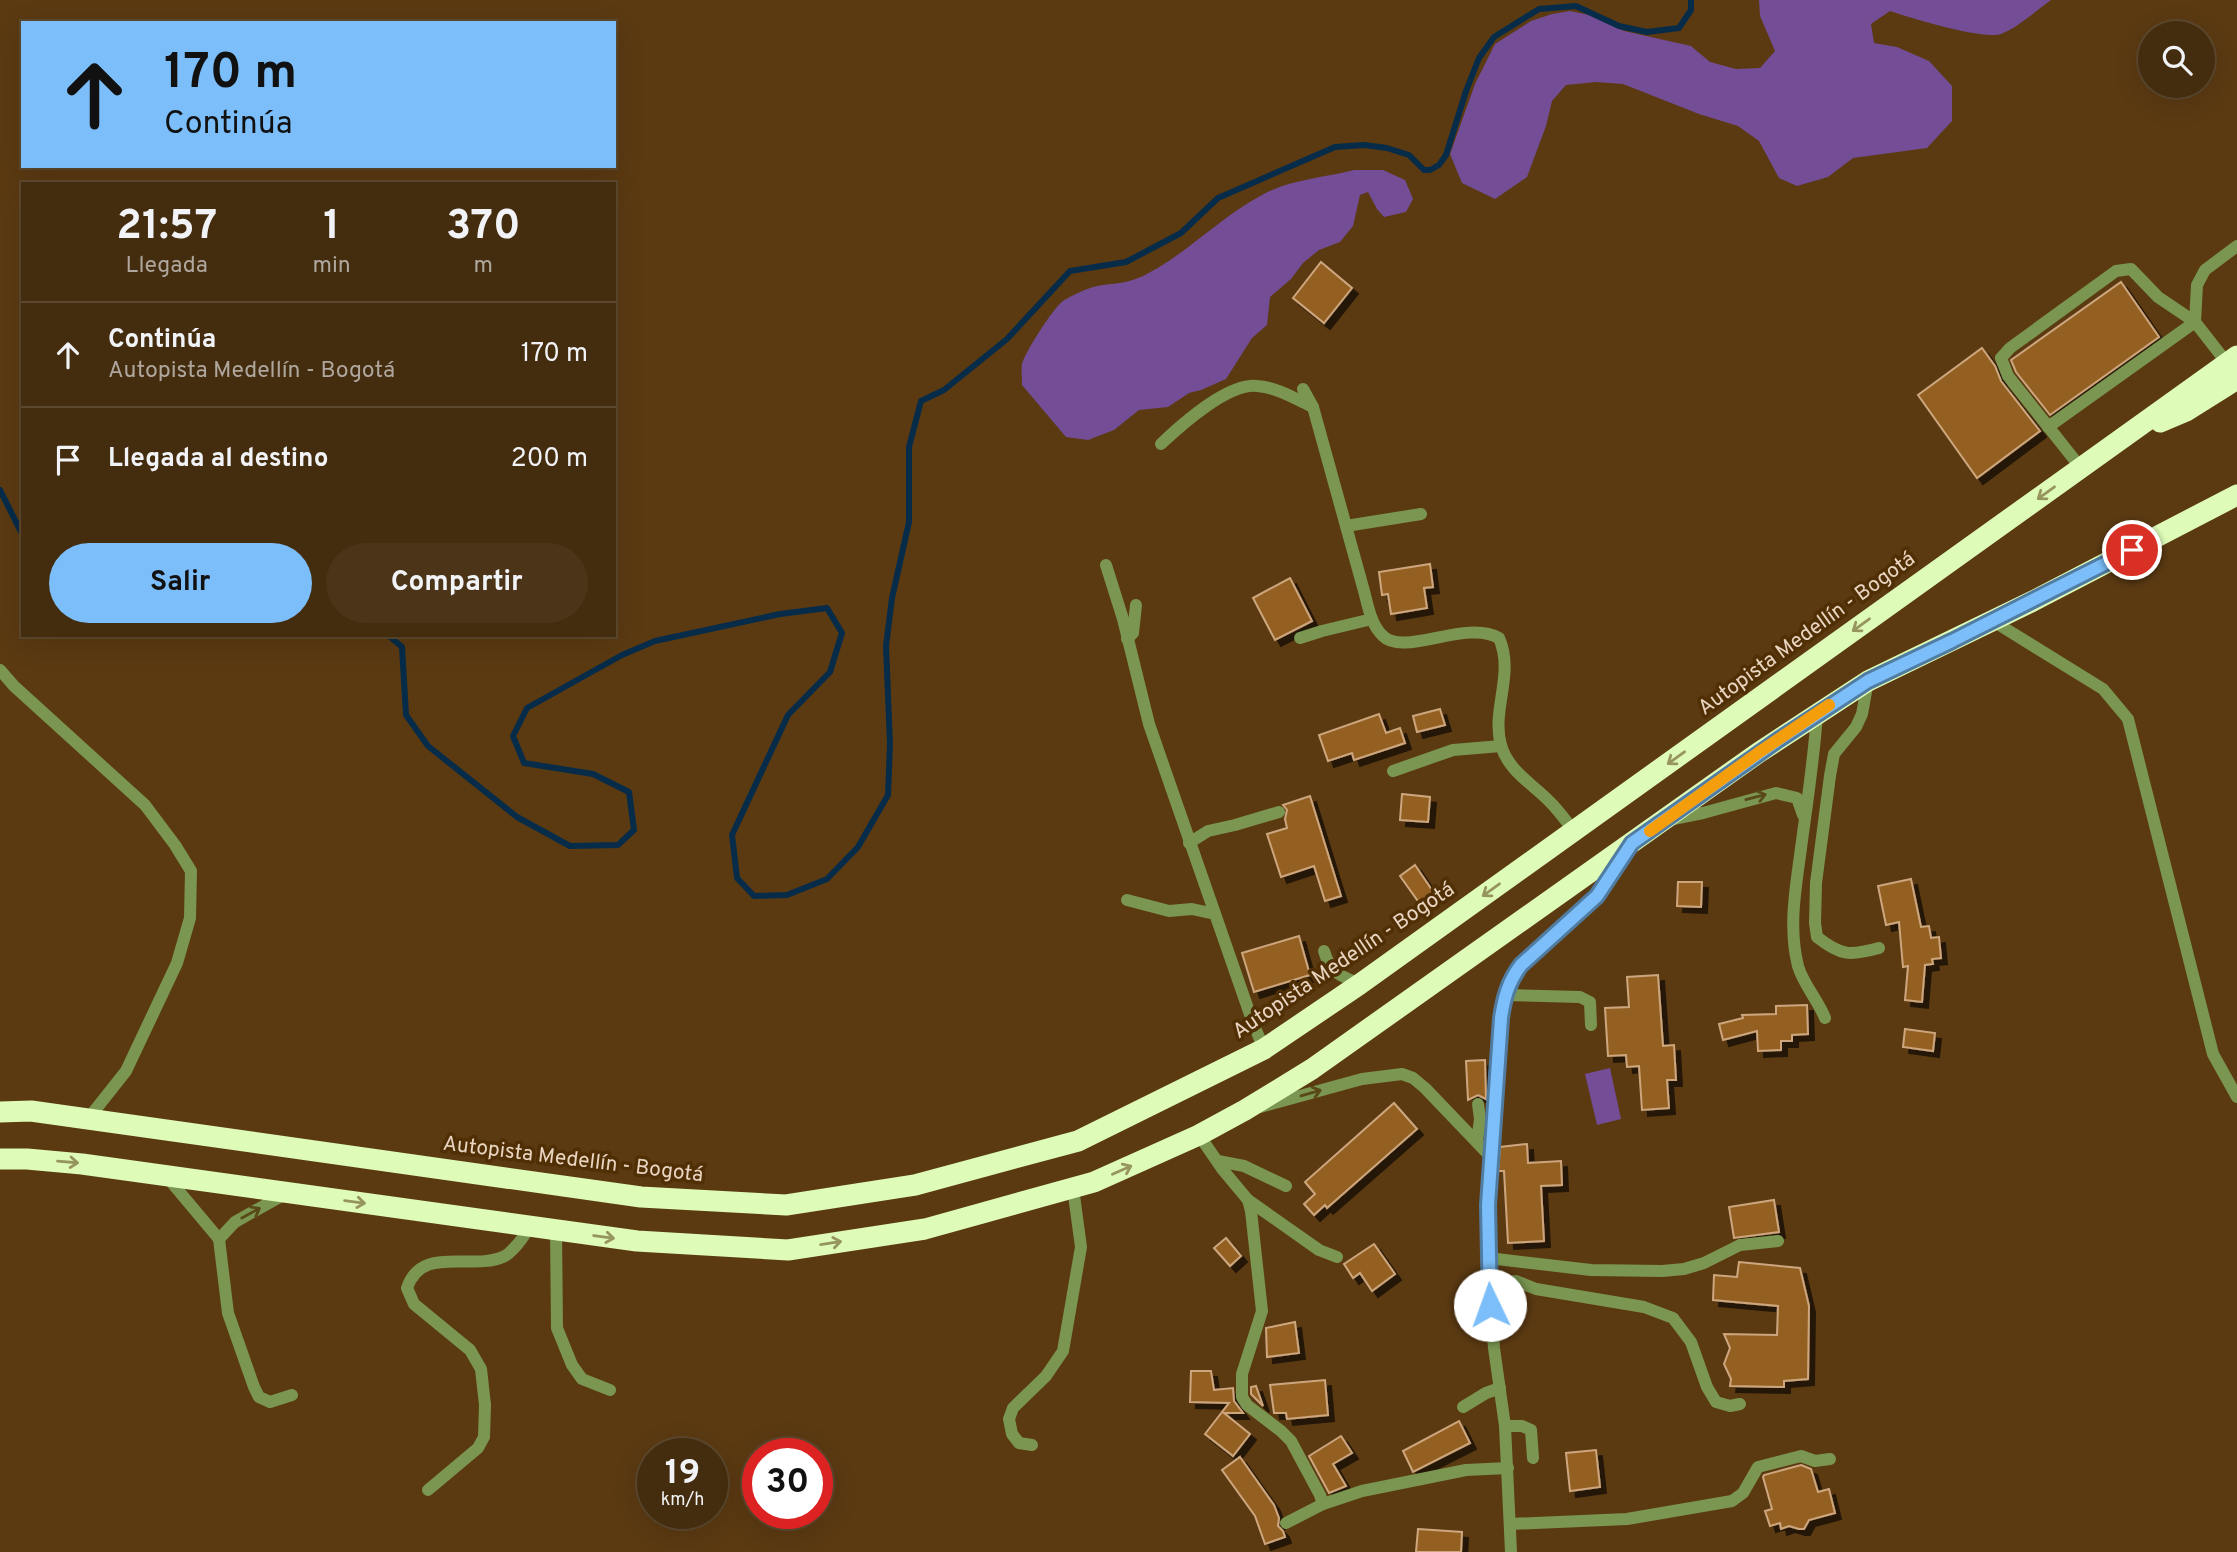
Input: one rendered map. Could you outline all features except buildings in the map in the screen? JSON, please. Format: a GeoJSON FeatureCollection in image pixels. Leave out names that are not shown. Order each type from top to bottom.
{"type":"FeatureCollection","features":[{"type":"Feature","properties":{"kind":"highway","name":"Autopista Medellín - Bogotá"},"geometry":{"type":"LineString","coordinates":[[0,1112],[31,1111],[641,1197],[786,1205],[915,1185],[1078,1141],[1264,1049],[1360,984],[2119,440],[2186,411],[2234,366]]}},
{"type":"Feature","properties":{"kind":"highway"},"geometry":{"type":"LineString","coordinates":[[0,1159],[82,1164],[637,1241],[788,1250],[925,1229],[1094,1182],[1199,1135],[1312,1069],[1817,713],[1868,681],[1993,621],[2206,512],[2237,492]]}},
{"type":"Feature","properties":{"kind":"street"},"geometry":{"type":"LineString","coordinates":[[2195,322],[2197,285],[2204,270],[2237,246]]}},
{"type":"Feature","properties":{"kind":"street"},"geometry":{"type":"LineString","coordinates":[[2081,468],[2008,376],[2001,358],[2010,348],[2116,271],[2131,269],[2158,297],[2195,322],[2234,366]]}},
{"type":"Feature","properties":{"kind":"street"},"geometry":{"type":"LineString","coordinates":[[2048,427],[2195,322]]}},
{"type":"Feature","properties":{"kind":"street"},"geometry":{"type":"LineString","coordinates":[[1161,444],[1211,403],[1246,387],[1256,385],[1270,389],[1313,407]]}},
{"type":"Feature","properties":{"kind":"street"},"geometry":{"type":"LineString","coordinates":[[1303,389],[1313,407],[1372,619],[1386,639],[1395,642],[1406,643],[1473,631],[1490,633],[1499,638],[1505,656],[1498,731],[1501,746],[1514,770],[1549,801],[1574,831]]}},
{"type":"Feature","properties":{"kind":"street"},"geometry":{"type":"LineString","coordinates":[[1346,526],[1421,514]]}},
{"type":"Feature","properties":{"kind":"street"},"geometry":{"type":"LineString","coordinates":[[1106,565],[1123,619],[1149,724],[1264,1049]]}},
{"type":"Feature","properties":{"kind":"street"},"geometry":{"type":"LineString","coordinates":[[1127,639],[1133,633],[1136,606]]}},
{"type":"Feature","properties":{"kind":"street"},"geometry":{"type":"LineString","coordinates":[[1300,638],[1372,619]]}},
{"type":"Feature","properties":{"kind":"street"},"geometry":{"type":"LineString","coordinates":[[1993,621],[2103,689],[2128,719],[2213,1054],[2237,1097]]}},
{"type":"Feature","properties":{"kind":"street"},"geometry":{"type":"LineString","coordinates":[[0,670],[14,686],[145,805],[191,871],[190,918],[177,963],[126,1071],[88,1119]]}},
{"type":"Feature","properties":{"kind":"street"},"geometry":{"type":"LineString","coordinates":[[1868,681],[1862,714],[1856,727],[1835,754],[1830,776],[1816,883],[1815,923],[1817,937],[1842,953],[1855,955],[1879,948]]}},
{"type":"Feature","properties":{"kind":"street"},"geometry":{"type":"LineString","coordinates":[[1817,713],[1810,787],[1794,897],[1794,943],[1798,968],[1819,1002],[1825,1018]]}},
{"type":"Feature","properties":{"kind":"street"},"geometry":{"type":"LineString","coordinates":[[1393,771],[1453,750],[1501,746]]}},
{"type":"Feature","properties":{"kind":"street"},"geometry":{"type":"LineString","coordinates":[[1666,820],[1776,793],[1797,798],[1804,818]]}},
{"type":"Feature","properties":{"kind":"street"},"geometry":{"type":"LineString","coordinates":[[1189,843],[1208,831],[1279,812]]}},
{"type":"Feature","properties":{"kind":"street"},"geometry":{"type":"LineString","coordinates":[[1511,1552],[1505,1426],[1488,1284],[1488,1205],[1504,995],[1511,977],[1521,965],[1597,896],[1632,843]]}},
{"type":"Feature","properties":{"kind":"street"},"geometry":{"type":"LineString","coordinates":[[1128,900],[1169,912],[1192,909],[1215,914]]}},
{"type":"Feature","properties":{"kind":"street"},"geometry":{"type":"LineString","coordinates":[[1324,951],[1329,966],[1337,975],[1360,984]]}},
{"type":"Feature","properties":{"kind":"street"},"geometry":{"type":"LineString","coordinates":[[1504,995],[1580,997],[1590,1002],[1591,1024]]}},
{"type":"Feature","properties":{"kind":"street"},"geometry":{"type":"LineString","coordinates":[[1245,1110],[1363,1079],[1402,1074],[1426,1088],[1491,1157]]}},
{"type":"Feature","properties":{"kind":"street"},"geometry":{"type":"LineString","coordinates":[[1477,1142],[1480,1119],[1478,1104]]}},
{"type":"Feature","properties":{"kind":"street"},"geometry":{"type":"LineString","coordinates":[[1199,1135],[1248,1200],[1319,1250],[1337,1256]]}},
{"type":"Feature","properties":{"kind":"street"},"geometry":{"type":"LineString","coordinates":[[1218,1161],[1244,1166],[1286,1186]]}},
{"type":"Feature","properties":{"kind":"street"},"geometry":{"type":"LineString","coordinates":[[166,1176],[219,1239],[228,1313],[259,1397],[270,1402],[292,1395]]}},
{"type":"Feature","properties":{"kind":"street"},"geometry":{"type":"LineString","coordinates":[[1032,1445],[1019,1443],[1012,1434],[1009,1419],[1013,1408],[1046,1376],[1063,1351],[1081,1247],[1073,1188]]}},
{"type":"Feature","properties":{"kind":"street"},"geometry":{"type":"LineString","coordinates":[[219,1239],[235,1222],[287,1193]]}},
{"type":"Feature","properties":{"kind":"street"},"geometry":{"type":"LineString","coordinates":[[1248,1200],[1262,1311],[1242,1374],[1242,1397],[1247,1405],[1281,1430],[1291,1441],[1323,1504]]}},
{"type":"Feature","properties":{"kind":"street"},"geometry":{"type":"LineString","coordinates":[[428,1490],[478,1448],[484,1437],[485,1405],[481,1370],[470,1350],[414,1304],[407,1288],[411,1275],[425,1264],[489,1261],[507,1255],[527,1233],[529,1226]]}},
{"type":"Feature","properties":{"kind":"street"},"geometry":{"type":"LineString","coordinates":[[556,1230],[557,1328],[572,1365],[582,1379],[610,1390]]}},
{"type":"Feature","properties":{"kind":"street"},"geometry":{"type":"LineString","coordinates":[[1488,1258],[1591,1270],[1684,1269],[1704,1263],[1740,1245],[1778,1241]]}},
{"type":"Feature","properties":{"kind":"street"},"geometry":{"type":"LineString","coordinates":[[1488,1284],[1516,1281],[1536,1289],[1644,1307],[1673,1318],[1691,1342],[1707,1387],[1716,1402],[1730,1406],[1740,1404]]}},
{"type":"Feature","properties":{"kind":"street"},"geometry":{"type":"LineString","coordinates":[[1463,1407],[1500,1388]]}},
{"type":"Feature","properties":{"kind":"street"},"geometry":{"type":"LineString","coordinates":[[1505,1426],[1521,1426],[1531,1430],[1533,1458]]}},
{"type":"Feature","properties":{"kind":"street"},"geometry":{"type":"LineString","coordinates":[[1510,1524],[1628,1519],[1732,1501],[1743,1493],[1758,1467],[1801,1456],[1815,1461],[1830,1460]]}},
{"type":"Feature","properties":{"kind":"street"},"geometry":{"type":"LineString","coordinates":[[1286,1523],[1323,1504],[1362,1491],[1466,1470],[1508,1468]]}},
{"type":"Feature","properties":{"kind":"shaded area"},"geometry":{"type":"Polygon","coordinates":[[[1759,0],[2051,0],[2001,34],[1963,31],[1890,11],[1871,24],[1874,43],[1897,47],[1929,61],[1952,86],[1952,121],[1927,148],[1853,158],[1828,177],[1797,186],[1779,178],[1759,141],[1738,126],[1699,114],[1623,84],[1596,82],[1566,85],[1552,101],[1546,126],[1527,177],[1495,199],[1462,183],[1450,154],[1475,84],[1495,44],[1531,21],[1570,11],[1589,15],[1624,31],[1691,46],[1710,62],[1736,69],[1760,68],[1775,51],[1760,16],[1759,0]]]}},
{"type":"Feature","properties":{"kind":"shaded area"},"geometry":{"type":"Polygon","coordinates":[[[1354,170],[1383,170],[1405,180],[1413,199],[1406,212],[1384,217],[1368,192],[1360,195],[1353,226],[1340,242],[1319,250],[1270,297],[1267,325],[1252,338],[1226,379],[1189,393],[1168,407],[1139,410],[1114,430],[1088,440],[1066,437],[1022,385],[1024,358],[1047,320],[1063,301],[1093,287],[1143,276],[1247,204],[1273,190],[1296,182],[1354,170]]]}},
{"type":"Feature","properties":{"kind":"shaded area"},"geometry":{"type":"Polygon","coordinates":[[[1610,1068],[1621,1119],[1597,1125],[1585,1074],[1610,1068]]]}},
{"type":"Feature","properties":{"kind":"waterway"},"geometry":{"type":"LineString","coordinates":[[390,637],[402,647],[406,715],[428,746],[517,817],[570,846],[618,845],[634,830],[629,792],[593,774],[524,763],[513,736],[527,708],[622,655],[655,641],[780,614],[827,608],[842,633],[830,672],[788,715],[732,835],[737,878],[754,896],[787,895],[827,879],[858,847],[888,795],[890,744],[886,646],[892,598],[909,522],[909,447],[921,401],[944,390],[1007,339],[1070,271],[1126,262],[1181,233],[1218,198],[1335,147],[1364,145],[1387,148],[1409,155],[1424,170],[1439,165],[1446,155],[1479,58],[1494,37],[1539,9],[1576,6],[1619,26],[1647,32],[1679,28],[1691,10],[1691,0]]}},
{"type":"Feature","properties":{"kind":"waterway"},"geometry":{"type":"LineString","coordinates":[[0,490],[21,532]]}},
{"type":"Feature","properties":{"kind":"slow traffic"},"geometry":{"type":"LineString","coordinates":[[1650,831],[1829,705]]}},
{"type":"Feature","properties":{"kind":"route"},"geometry":{"type":"LineString","coordinates":[[1490,1305],[1488,1205],[1501,1018],[1504,995],[1511,977],[1521,965],[1597,896],[1632,843],[1817,713],[1868,681],[2132,550]]}}]}
